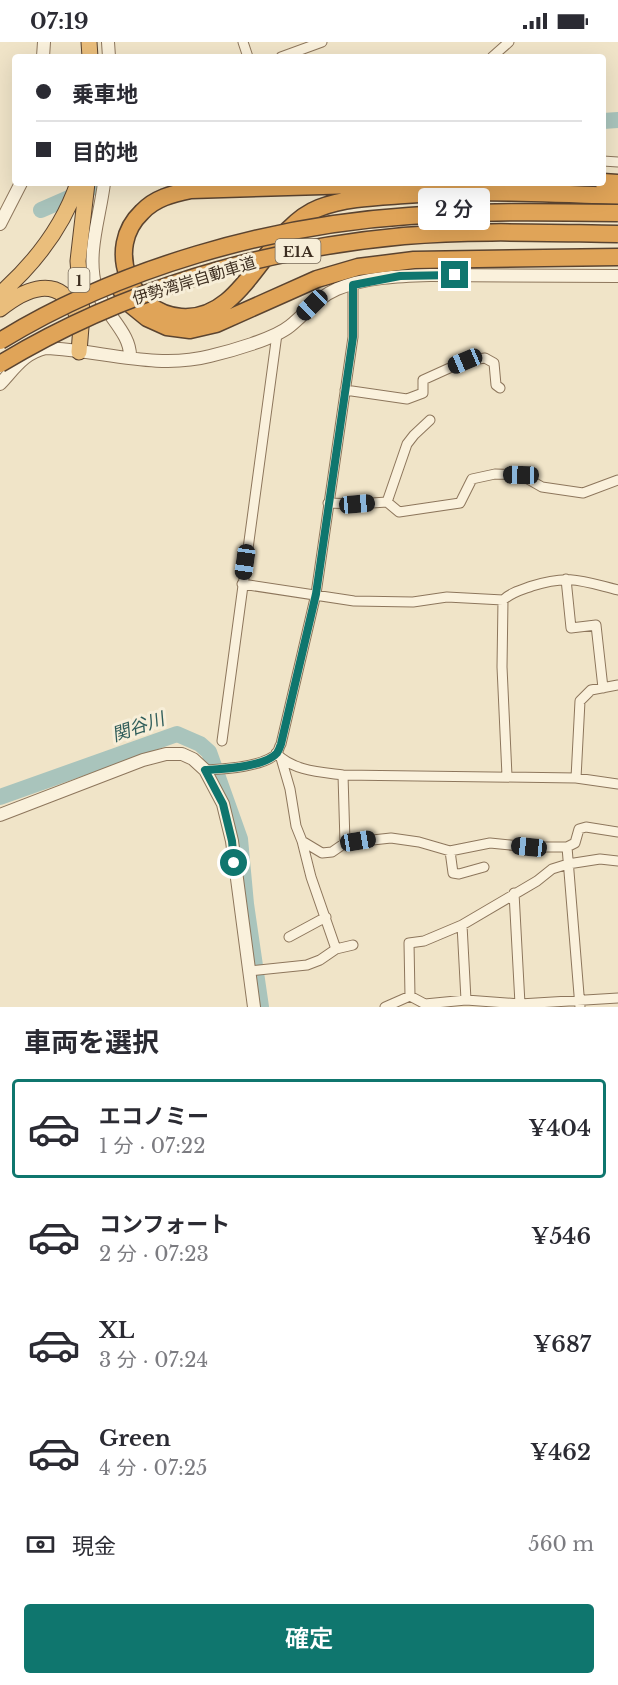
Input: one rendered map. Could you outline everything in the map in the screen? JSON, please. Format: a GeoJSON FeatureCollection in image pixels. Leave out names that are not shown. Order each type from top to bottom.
{"type":"FeatureCollection","features":[{"type":"Feature","properties":{"kind":"highway"},"geometry":{"type":"LineString","coordinates":[[0,294],[33,261],[57,228],[79,186]]}},
{"type":"Feature","properties":{"kind":"highway","name":"1"},"geometry":{"type":"LineString","coordinates":[[79,352],[82,314],[78,261],[85,208],[80,186]]}},
{"type":"Feature","properties":{"kind":"highway"},"geometry":{"type":"LineString","coordinates":[[172,186],[155,191],[136,204],[129,212],[117,235],[114,261],[119,286],[138,312],[157,324],[178,329],[190,330],[216,324],[306,284],[358,267],[414,260],[618,257]]}},
{"type":"Feature","properties":{"kind":"highway"},"geometry":{"type":"LineString","coordinates":[[325,186],[191,190],[150,204],[133,223],[124,245],[125,270],[136,294],[156,310],[180,317],[207,314],[219,308],[239,290],[275,244],[299,219],[308,213],[341,202],[416,194],[513,192],[618,196]]}},
{"type":"Feature","properties":{"kind":"highway","name":"伊勢湾岸自動車道"},"geometry":{"type":"LineString","coordinates":[[0,341],[44,316],[115,284],[203,254],[302,229],[408,216],[524,212],[618,213]]}},
{"type":"Feature","properties":{"kind":"highway"},"geometry":{"type":"LineString","coordinates":[[0,285],[30,257],[64,213]]}},
{"type":"Feature","properties":{"kind":"highway","name":"伊勢湾岸自動車道"},"geometry":{"type":"LineString","coordinates":[[0,364],[53,335],[122,303],[208,273],[258,259],[395,237],[452,234],[618,234]]}},
{"type":"Feature","properties":{"kind":"highway"},"geometry":{"type":"LineString","coordinates":[[0,309],[30,290],[45,289],[61,294],[74,307],[78,316],[79,352]]}},
{"type":"Feature","properties":{"kind":"street"},"geometry":{"type":"LineString","coordinates":[[289,54],[322,42]]}},
{"type":"Feature","properties":{"kind":"street"},"geometry":{"type":"LineString","coordinates":[[495,54],[508,42]]}},
{"type":"Feature","properties":{"kind":"street"},"geometry":{"type":"LineString","coordinates":[[0,224],[19,186]]}},
{"type":"Feature","properties":{"kind":"street"},"geometry":{"type":"LineString","coordinates":[[104,186],[94,246],[94,279],[105,308],[128,341],[130,357]]}},
{"type":"Feature","properties":{"kind":"street"},"geometry":{"type":"LineString","coordinates":[[0,384],[31,352],[46,348],[162,361],[191,360],[210,356],[277,334],[290,326],[324,296],[338,289],[400,276],[618,276]]}},
{"type":"Feature","properties":{"kind":"street"},"geometry":{"type":"LineString","coordinates":[[336,950],[296,826],[290,789],[279,756],[316,594],[353,337],[353,285]]}},
{"type":"Feature","properties":{"kind":"street"},"geometry":{"type":"LineString","coordinates":[[222,741],[277,334]]}},
{"type":"Feature","properties":{"kind":"street"},"geometry":{"type":"LineString","coordinates":[[345,390],[407,399],[423,393],[423,380],[465,361],[485,358],[494,363],[496,385],[500,388]]}},
{"type":"Feature","properties":{"kind":"street"},"geometry":{"type":"LineString","coordinates":[[387,502],[407,444],[430,420]]}},
{"type":"Feature","properties":{"kind":"street"},"geometry":{"type":"LineString","coordinates":[[328,503],[387,502],[399,512],[460,503],[472,479],[495,474],[521,475],[542,487],[583,494],[618,480]]}},
{"type":"Feature","properties":{"kind":"street"},"geometry":{"type":"LineString","coordinates":[[507,776],[502,667],[503,600],[510,593],[553,579],[582,580],[618,591]]}},
{"type":"Feature","properties":{"kind":"street"},"geometry":{"type":"LineString","coordinates":[[566,579],[571,628],[596,625],[603,688]]}},
{"type":"Feature","properties":{"kind":"street"},"geometry":{"type":"LineString","coordinates":[[242,584],[316,594],[354,602],[413,602],[447,597],[503,600]]}},
{"type":"Feature","properties":{"kind":"street"},"geometry":{"type":"LineString","coordinates":[[576,778],[580,701],[591,690],[618,685]]}},
{"type":"Feature","properties":{"kind":"street"},"geometry":{"type":"LineString","coordinates":[[0,815],[143,760],[166,754],[182,754],[212,769],[253,764],[279,756],[305,769],[344,774],[576,778],[618,784]]}},
{"type":"Feature","properties":{"kind":"street"},"geometry":{"type":"LineString","coordinates":[[212,769],[232,841],[254,970],[254,1007]]}},
{"type":"Feature","properties":{"kind":"street"},"geometry":{"type":"LineString","coordinates":[[344,774],[345,843]]}},
{"type":"Feature","properties":{"kind":"street"},"geometry":{"type":"LineString","coordinates":[[302,842],[322,853],[332,852],[345,843],[391,838],[419,842],[450,851],[490,843],[529,847],[567,847],[575,843],[579,829],[586,827],[618,831]]}},
{"type":"Feature","properties":{"kind":"street"},"geometry":{"type":"LineString","coordinates":[[567,847],[580,1004]]}},
{"type":"Feature","properties":{"kind":"street"},"geometry":{"type":"LineString","coordinates":[[450,851],[453,873],[459,874],[484,867]]}},
{"type":"Feature","properties":{"kind":"street"},"geometry":{"type":"LineString","coordinates":[[410,996],[409,943],[424,941],[462,925],[537,881],[552,869],[600,859],[618,861]]}},
{"type":"Feature","properties":{"kind":"street"},"geometry":{"type":"LineString","coordinates":[[514,893],[520,1004]]}},
{"type":"Feature","properties":{"kind":"street"},"geometry":{"type":"LineString","coordinates":[[289,937],[326,917]]}},
{"type":"Feature","properties":{"kind":"street"},"geometry":{"type":"LineString","coordinates":[[462,925],[466,1000]]}},
{"type":"Feature","properties":{"kind":"street"},"geometry":{"type":"LineString","coordinates":[[254,970],[307,965],[336,950],[353,945]]}},
{"type":"Feature","properties":{"kind":"street"},"geometry":{"type":"LineString","coordinates":[[410,996],[425,1004],[466,1000],[520,1004],[580,1004],[618,998]]}},
{"type":"Feature","properties":{"kind":"street"},"geometry":{"type":"LineString","coordinates":[[385,1007],[410,996]]}},
{"type":"Feature","properties":{"kind":"waterway"},"geometry":{"type":"LineString","coordinates":[[606,121],[618,120]]}},
{"type":"Feature","properties":{"kind":"waterway"},"geometry":{"type":"LineString","coordinates":[[41,210],[96,186]]}},
{"type":"Feature","properties":{"kind":"waterway","name":"関谷川"},"geometry":{"type":"LineString","coordinates":[[0,797],[177,734],[200,744],[209,752],[240,839],[246,904],[261,1007]]}},
{"type":"Feature","properties":{"kind":"route"},"geometry":{"type":"LineString","coordinates":[[234,863],[232,841],[223,804],[205,770],[253,764],[266,760],[276,753],[281,744],[316,594],[353,337],[353,285],[400,276],[455,275]]}}]}
